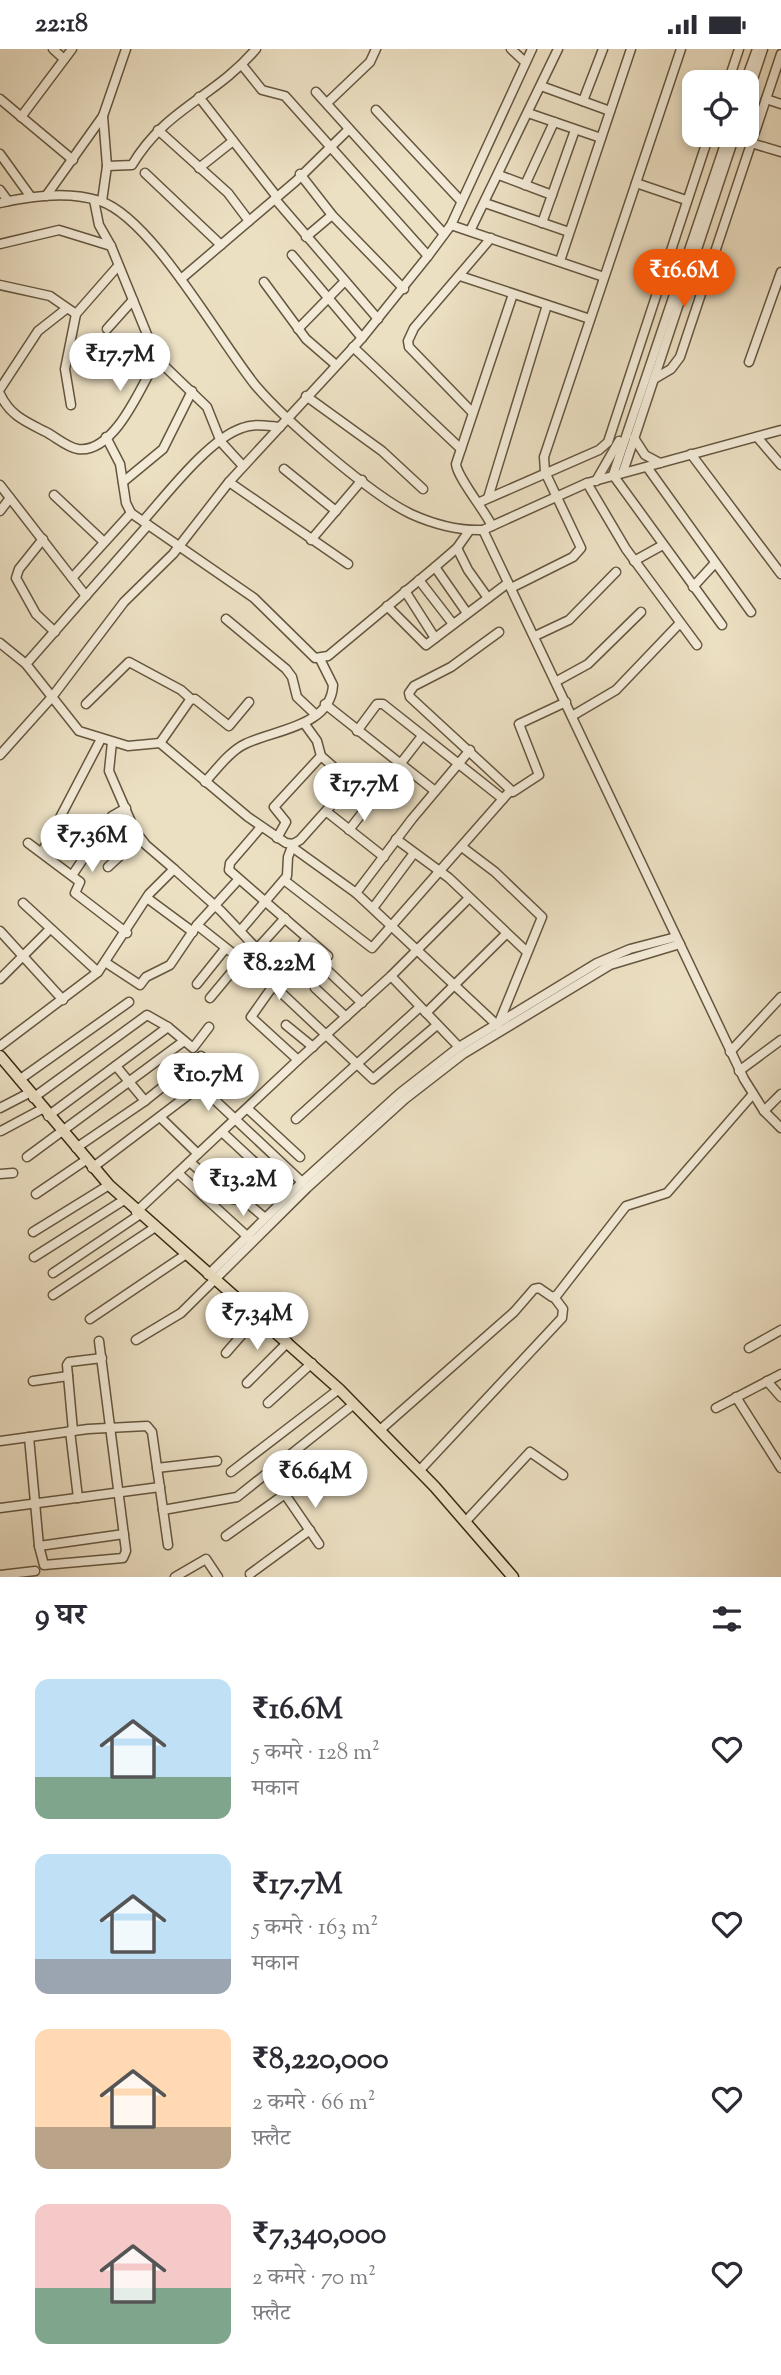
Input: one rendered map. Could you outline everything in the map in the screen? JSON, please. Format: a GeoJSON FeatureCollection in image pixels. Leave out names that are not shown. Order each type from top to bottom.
{"type":"FeatureCollection","features":[{"type":"Feature","properties":{"kind":"main road"},"geometry":{"type":"LineString","coordinates":[[1,1059],[109,1185],[138,1214],[339,1389],[466,1521],[513,1577]]}},
{"type":"Feature","properties":{"kind":"street"},"geometry":{"type":"LineString","coordinates":[[53,49],[65,59]]}},
{"type":"Feature","properties":{"kind":"street"},"geometry":{"type":"LineString","coordinates":[[21,117],[72,49]]}},
{"type":"Feature","properties":{"kind":"street"},"geometry":{"type":"LineString","coordinates":[[46,196],[103,116],[126,49]]}},
{"type":"Feature","properties":{"kind":"street"},"geometry":{"type":"LineString","coordinates":[[107,166],[132,165],[144,145],[158,130],[242,65],[256,49]]}},
{"type":"Feature","properties":{"kind":"street"},"geometry":{"type":"LineString","coordinates":[[327,103],[365,67],[376,49]]}},
{"type":"Feature","properties":{"kind":"street"},"geometry":{"type":"LineString","coordinates":[[511,49],[525,62]]}},
{"type":"Feature","properties":{"kind":"street"},"geometry":{"type":"LineString","coordinates":[[0,755],[52,697],[124,602],[178,548],[229,482],[289,419],[306,396],[362,338],[404,289],[451,225],[532,49]]}},
{"type":"Feature","properties":{"kind":"street"},"geometry":{"type":"LineString","coordinates":[[470,231],[558,49]]}},
{"type":"Feature","properties":{"kind":"street"},"geometry":{"type":"LineString","coordinates":[[583,101],[603,49]]}},
{"type":"Feature","properties":{"kind":"street"},"geometry":{"type":"LineString","coordinates":[[560,261],[631,49]]}},
{"type":"Feature","properties":{"kind":"street"},"geometry":{"type":"LineString","coordinates":[[387,606],[421,643],[428,644],[488,598],[510,585],[573,557],[581,548],[545,473],[544,457],[681,49]]}},
{"type":"Feature","properties":{"kind":"street"},"geometry":{"type":"LineString","coordinates":[[731,70],[739,49]]}},
{"type":"Feature","properties":{"kind":"street"},"geometry":{"type":"LineString","coordinates":[[749,70],[757,49]]}},
{"type":"Feature","properties":{"kind":"street"},"geometry":{"type":"LineString","coordinates":[[756,70],[763,49]]}},
{"type":"Feature","properties":{"kind":"street"},"geometry":{"type":"LineString","coordinates":[[759,120],[781,54]]}},
{"type":"Feature","properties":{"kind":"street"},"geometry":{"type":"LineString","coordinates":[[242,65],[262,90],[285,96],[428,256]]}},
{"type":"Feature","properties":{"kind":"street"},"geometry":{"type":"LineString","coordinates":[[541,86],[610,111]]}},
{"type":"Feature","properties":{"kind":"street"},"geometry":{"type":"LineString","coordinates":[[316,92],[444,234]]}},
{"type":"Feature","properties":{"kind":"street"},"geometry":{"type":"LineString","coordinates":[[199,97],[306,237],[378,319]]}},
{"type":"Feature","properties":{"kind":"street"},"geometry":{"type":"LineString","coordinates":[[0,99],[73,160]]}},
{"type":"Feature","properties":{"kind":"street"},"geometry":{"type":"LineString","coordinates":[[766,99],[781,104]]}},
{"type":"Feature","properties":{"kind":"street"},"geometry":{"type":"LineString","coordinates":[[376,110],[461,201]]}},
{"type":"Feature","properties":{"kind":"street"},"geometry":{"type":"LineString","coordinates":[[528,113],[601,138]]}},
{"type":"Feature","properties":{"kind":"street"},"geometry":{"type":"LineString","coordinates":[[103,116],[107,166],[98,201],[97,221],[111,246],[157,359],[192,391],[212,414],[221,442],[243,467]]}},
{"type":"Feature","properties":{"kind":"street"},"geometry":{"type":"LineString","coordinates":[[526,185],[554,123]]}},
{"type":"Feature","properties":{"kind":"street"},"geometry":{"type":"LineString","coordinates":[[181,279],[276,198],[349,129]]}},
{"type":"Feature","properties":{"kind":"street"},"geometry":{"type":"LineString","coordinates":[[542,223],[575,129]]}},
{"type":"Feature","properties":{"kind":"street"},"geometry":{"type":"LineString","coordinates":[[158,130],[228,193],[248,221]]}},
{"type":"Feature","properties":{"kind":"street"},"geometry":{"type":"LineString","coordinates":[[199,168],[233,141]]}},
{"type":"Feature","properties":{"kind":"street"},"geometry":{"type":"LineString","coordinates":[[759,145],[781,152]]}},
{"type":"Feature","properties":{"kind":"street"},"geometry":{"type":"LineString","coordinates":[[484,500],[599,450],[608,442],[705,147]]}},
{"type":"Feature","properties":{"kind":"street"},"geometry":{"type":"LineString","coordinates":[[613,475],[724,147]]}},
{"type":"Feature","properties":{"kind":"street"},"geometry":{"type":"LineString","coordinates":[[623,472],[731,147]]}},
{"type":"Feature","properties":{"kind":"street"},"geometry":{"type":"LineString","coordinates":[[654,379],[671,369],[680,357],[750,147]]}},
{"type":"Feature","properties":{"kind":"street"},"geometry":{"type":"LineString","coordinates":[[0,154],[31,197]]}},
{"type":"Feature","properties":{"kind":"street"},"geometry":{"type":"LineString","coordinates":[[145,173],[221,245]]}},
{"type":"Feature","properties":{"kind":"street"},"geometry":{"type":"LineString","coordinates":[[300,174],[332,215],[404,289]]}},
{"type":"Feature","properties":{"kind":"street"},"geometry":{"type":"LineString","coordinates":[[499,175],[552,195]]}},
{"type":"Feature","properties":{"kind":"street"},"geometry":{"type":"LineString","coordinates":[[635,183],[686,200]]}},
{"type":"Feature","properties":{"kind":"street"},"geometry":{"type":"LineString","coordinates":[[0,190],[4,202],[46,196],[98,201],[137,227],[181,279],[257,386],[289,419],[362,480],[411,514],[469,531],[483,530],[613,475],[781,431]]}},
{"type":"Feature","properties":{"kind":"street"},"geometry":{"type":"LineString","coordinates":[[485,203],[569,232]]}},
{"type":"Feature","properties":{"kind":"street"},"geometry":{"type":"LineString","coordinates":[[306,237],[332,215]]}},
{"type":"Feature","properties":{"kind":"street"},"geometry":{"type":"LineString","coordinates":[[451,225],[604,277]]}},
{"type":"Feature","properties":{"kind":"street"},"geometry":{"type":"LineString","coordinates":[[0,244],[59,230],[111,246]]}},
{"type":"Feature","properties":{"kind":"street"},"geometry":{"type":"LineString","coordinates":[[472,412],[409,347],[408,341],[414,328],[491,238]]}},
{"type":"Feature","properties":{"kind":"street"},"geometry":{"type":"LineString","coordinates":[[292,255],[362,338]]}},
{"type":"Feature","properties":{"kind":"street"},"geometry":{"type":"LineString","coordinates":[[71,405],[65,369],[76,314],[118,266]]}},
{"type":"Feature","properties":{"kind":"street"},"geometry":{"type":"LineString","coordinates":[[750,362],[781,272]]}},
{"type":"Feature","properties":{"kind":"street"},"geometry":{"type":"LineString","coordinates":[[460,276],[590,319]]}},
{"type":"Feature","properties":{"kind":"street"},"geometry":{"type":"LineString","coordinates":[[264,282],[298,329],[336,365]]}},
{"type":"Feature","properties":{"kind":"street"},"geometry":{"type":"LineString","coordinates":[[298,329],[344,282]]}},
{"type":"Feature","properties":{"kind":"street"},"geometry":{"type":"LineString","coordinates":[[0,285],[50,296],[65,309],[76,314]]}},
{"type":"Feature","properties":{"kind":"street"},"geometry":{"type":"LineString","coordinates":[[492,526],[484,500],[456,469],[472,412],[513,294]]}},
{"type":"Feature","properties":{"kind":"street"},"geometry":{"type":"LineString","coordinates":[[107,329],[133,300]]}},
{"type":"Feature","properties":{"kind":"street"},"geometry":{"type":"LineString","coordinates":[[484,500],[547,305]]}},
{"type":"Feature","properties":{"kind":"street"},"geometry":{"type":"LineString","coordinates":[[65,309],[38,331],[0,391],[16,417],[72,447],[85,449],[120,425],[157,359]]}},
{"type":"Feature","properties":{"kind":"street"},"geometry":{"type":"LineString","coordinates":[[353,347],[461,449]]}},
{"type":"Feature","properties":{"kind":"street"},"geometry":{"type":"LineString","coordinates":[[123,482],[163,449],[192,391]]}},
{"type":"Feature","properties":{"kind":"street"},"geometry":{"type":"LineString","coordinates":[[306,396],[382,451],[423,489]]}},
{"type":"Feature","properties":{"kind":"street"},"geometry":{"type":"LineString","coordinates":[[26,664],[86,596],[191,466],[246,426],[280,427]]}},
{"type":"Feature","properties":{"kind":"street"},"geometry":{"type":"LineString","coordinates":[[592,482],[628,428]]}},
{"type":"Feature","properties":{"kind":"street"},"geometry":{"type":"LineString","coordinates":[[106,437],[120,464],[126,503],[131,513],[178,548],[254,597],[276,617],[293,639],[313,657],[320,659],[328,656],[435,567],[457,548],[469,531]]}},
{"type":"Feature","properties":{"kind":"street"},"geometry":{"type":"LineString","coordinates":[[757,437],[781,465]]}},
{"type":"Feature","properties":{"kind":"street"},"geometry":{"type":"LineString","coordinates":[[634,438],[645,455],[660,463]]}},
{"type":"Feature","properties":{"kind":"street"},"geometry":{"type":"LineString","coordinates":[[691,454],[781,574]]}},
{"type":"Feature","properties":{"kind":"street"},"geometry":{"type":"LineString","coordinates":[[648,467],[751,612]]}},
{"type":"Feature","properties":{"kind":"street"},"geometry":{"type":"LineString","coordinates":[[284,469],[336,511]]}},
{"type":"Feature","properties":{"kind":"street"},"geometry":{"type":"LineString","coordinates":[[613,475],[661,546],[722,625]]}},
{"type":"Feature","properties":{"kind":"street"},"geometry":{"type":"LineString","coordinates":[[312,540],[362,480]]}},
{"type":"Feature","properties":{"kind":"street"},"geometry":{"type":"LineString","coordinates":[[229,482],[348,564]]}},
{"type":"Feature","properties":{"kind":"street"},"geometry":{"type":"LineString","coordinates":[[592,482],[634,561],[697,645]]}},
{"type":"Feature","properties":{"kind":"street"},"geometry":{"type":"LineString","coordinates":[[0,485],[86,596]]}},
{"type":"Feature","properties":{"kind":"street"},"geometry":{"type":"LineString","coordinates":[[54,495],[104,543]]}},
{"type":"Feature","properties":{"kind":"street"},"geometry":{"type":"LineString","coordinates":[[0,511],[10,498]]}},
{"type":"Feature","properties":{"kind":"street"},"geometry":{"type":"LineString","coordinates":[[72,579],[131,513]]}},
{"type":"Feature","properties":{"kind":"street"},"geometry":{"type":"LineString","coordinates":[[483,530],[730,1052],[752,1094],[781,1128]]}},
{"type":"Feature","properties":{"kind":"street"},"geometry":{"type":"LineString","coordinates":[[43,539],[16,578],[36,614],[55,632]]}},
{"type":"Feature","properties":{"kind":"street"},"geometry":{"type":"LineString","coordinates":[[634,561],[661,546]]}},
{"type":"Feature","properties":{"kind":"street"},"geometry":{"type":"LineString","coordinates":[[457,548],[468,571],[488,598]]}},
{"type":"Feature","properties":{"kind":"street"},"geometry":{"type":"LineString","coordinates":[[693,587],[715,563]]}},
{"type":"Feature","properties":{"kind":"street"},"geometry":{"type":"LineString","coordinates":[[435,567],[467,613]]}},
{"type":"Feature","properties":{"kind":"street"},"geometry":{"type":"LineString","coordinates":[[535,636],[569,620],[616,572]]}},
{"type":"Feature","properties":{"kind":"street"},"geometry":{"type":"LineString","coordinates":[[419,580],[453,624]]}},
{"type":"Feature","properties":{"kind":"street"},"geometry":{"type":"LineString","coordinates":[[405,591],[435,638]]}},
{"type":"Feature","properties":{"kind":"street"},"geometry":{"type":"LineString","coordinates":[[556,681],[588,664],[641,612]]}},
{"type":"Feature","properties":{"kind":"street"},"geometry":{"type":"LineString","coordinates":[[226,619],[286,669],[292,677],[297,697],[315,714]]}},
{"type":"Feature","properties":{"kind":"street"},"geometry":{"type":"LineString","coordinates":[[572,716],[616,689],[680,623]]}},
{"type":"Feature","properties":{"kind":"street"},"geometry":{"type":"LineString","coordinates":[[499,632],[451,667],[414,686],[409,693],[510,791],[516,791],[539,775],[519,724],[566,702]]}},
{"type":"Feature","properties":{"kind":"street"},"geometry":{"type":"LineString","coordinates":[[0,643],[26,664],[74,727],[101,739],[133,746],[160,743],[261,827],[293,846],[356,893],[498,1025]]}},
{"type":"Feature","properties":{"kind":"street"},"geometry":{"type":"LineString","coordinates":[[205,782],[242,746],[304,723],[325,705],[332,685],[320,659]]}},
{"type":"Feature","properties":{"kind":"street"},"geometry":{"type":"LineString","coordinates":[[86,704],[129,662],[181,690],[229,726],[249,702]]}},
{"type":"Feature","properties":{"kind":"street"},"geometry":{"type":"LineString","coordinates":[[160,743],[191,699]]}},
{"type":"Feature","properties":{"kind":"street"},"geometry":{"type":"LineString","coordinates":[[357,731],[381,703],[503,799]]}},
{"type":"Feature","properties":{"kind":"street"},"geometry":{"type":"LineString","coordinates":[[325,705],[435,791]]}},
{"type":"Feature","properties":{"kind":"street"},"geometry":{"type":"LineString","coordinates":[[304,723],[317,741],[321,756],[371,800]]}},
{"type":"Feature","properties":{"kind":"street"},"geometry":{"type":"LineString","coordinates":[[349,830],[422,736]]}},
{"type":"Feature","properties":{"kind":"street"},"geometry":{"type":"LineString","coordinates":[[42,852],[101,739]]}},
{"type":"Feature","properties":{"kind":"street"},"geometry":{"type":"LineString","coordinates":[[112,742],[109,771],[139,838],[259,949],[285,918]]}},
{"type":"Feature","properties":{"kind":"street"},"geometry":{"type":"LineString","coordinates":[[356,893],[396,839],[470,750]]}},
{"type":"Feature","properties":{"kind":"street"},"geometry":{"type":"LineString","coordinates":[[277,838],[286,822],[274,807],[321,756]]}},
{"type":"Feature","properties":{"kind":"street"},"geometry":{"type":"LineString","coordinates":[[240,931],[284,880],[293,846],[350,784]]}},
{"type":"Feature","properties":{"kind":"street"},"geometry":{"type":"LineString","coordinates":[[284,880],[370,948],[393,926],[510,791]]}},
{"type":"Feature","properties":{"kind":"street"},"geometry":{"type":"LineString","coordinates":[[73,874],[112,816],[126,809]]}},
{"type":"Feature","properties":{"kind":"street"},"geometry":{"type":"LineString","coordinates":[[327,812],[384,857]]}},
{"type":"Feature","properties":{"kind":"street"},"geometry":{"type":"LineString","coordinates":[[261,827],[228,866],[238,880],[328,956]]}},
{"type":"Feature","properties":{"kind":"street"},"geometry":{"type":"LineString","coordinates":[[108,867],[139,838]]}},
{"type":"Feature","properties":{"kind":"street"},"geometry":{"type":"LineString","coordinates":[[396,839],[439,870],[527,952]]}},
{"type":"Feature","properties":{"kind":"street"},"geometry":{"type":"LineString","coordinates":[[29,843],[73,874],[80,882],[75,893],[127,933]]}},
{"type":"Feature","properties":{"kind":"street"},"geometry":{"type":"LineString","coordinates":[[212,1278],[405,1099],[498,1025],[541,922],[541,914],[462,847]]}},
{"type":"Feature","properties":{"kind":"street"},"geometry":{"type":"LineString","coordinates":[[373,908],[414,853]]}},
{"type":"Feature","properties":{"kind":"street"},"geometry":{"type":"LineString","coordinates":[[0,1046],[98,972],[127,933],[147,898],[174,869]]}},
{"type":"Feature","properties":{"kind":"street"},"geometry":{"type":"LineString","coordinates":[[105,962],[140,985],[151,974],[170,965],[214,905],[238,880]]}},
{"type":"Feature","properties":{"kind":"street"},"geometry":{"type":"LineString","coordinates":[[147,898],[225,949],[273,985],[375,1079],[437,1025]]}},
{"type":"Feature","properties":{"kind":"street"},"geometry":{"type":"LineString","coordinates":[[53,1273],[138,1214],[298,1060],[391,977],[469,898]]}},
{"type":"Feature","properties":{"kind":"street"},"geometry":{"type":"LineString","coordinates":[[23,903],[98,972]]}},
{"type":"Feature","properties":{"kind":"street"},"geometry":{"type":"LineString","coordinates":[[0,979],[50,929]]}},
{"type":"Feature","properties":{"kind":"street"},"geometry":{"type":"LineString","coordinates":[[0,931],[63,1000]]}},
{"type":"Feature","properties":{"kind":"street"},"geometry":{"type":"LineString","coordinates":[[296,1119],[456,984],[506,933]]}},
{"type":"Feature","properties":{"kind":"street"},"geometry":{"type":"LineString","coordinates":[[298,1060],[272,1034],[251,1019],[307,938]]}},
{"type":"Feature","properties":{"kind":"street"},"geometry":{"type":"LineString","coordinates":[[136,1340],[181,1313],[289,1194],[400,1093],[458,1047],[610,965],[678,940]]}},
{"type":"Feature","properties":{"kind":"street"},"geometry":{"type":"LineString","coordinates":[[197,983],[225,949]]}},
{"type":"Feature","properties":{"kind":"street"},"geometry":{"type":"LineString","coordinates":[[210,997],[240,962]]}},
{"type":"Feature","properties":{"kind":"street"},"geometry":{"type":"LineString","coordinates":[[327,970],[362,1003]]}},
{"type":"Feature","properties":{"kind":"street"},"geometry":{"type":"LineString","coordinates":[[391,977],[458,1047]]}},
{"type":"Feature","properties":{"kind":"street"},"geometry":{"type":"LineString","coordinates":[[315,988],[346,1017]]}},
{"type":"Feature","properties":{"kind":"street"},"geometry":{"type":"LineString","coordinates":[[730,1052],[781,997]]}},
{"type":"Feature","properties":{"kind":"street"},"geometry":{"type":"LineString","coordinates":[[19,1080],[129,1002]]}},
{"type":"Feature","properties":{"kind":"street"},"geometry":{"type":"LineString","coordinates":[[0,1108],[31,1095],[147,1016],[168,1027],[194,1048],[209,1027]]}},
{"type":"Feature","properties":{"kind":"street"},"geometry":{"type":"LineString","coordinates":[[286,1025],[313,1047]]}},
{"type":"Feature","properties":{"kind":"street"},"geometry":{"type":"LineString","coordinates":[[1,1131],[45,1112],[116,1066],[168,1027]]}},
{"type":"Feature","properties":{"kind":"street"},"geometry":{"type":"LineString","coordinates":[[740,1071],[781,1040]]}},
{"type":"Feature","properties":{"kind":"street"},"geometry":{"type":"LineString","coordinates":[[27,1157],[131,1083],[184,1041]]}},
{"type":"Feature","properties":{"kind":"street"},"geometry":{"type":"LineString","coordinates":[[76,1148],[145,1101],[201,1056]]}},
{"type":"Feature","properties":{"kind":"street"},"geometry":{"type":"LineString","coordinates":[[116,1066],[145,1101]]}},
{"type":"Feature","properties":{"kind":"street"},"geometry":{"type":"LineString","coordinates":[[36,1194],[89,1164],[160,1117],[216,1074]]}},
{"type":"Feature","properties":{"kind":"street"},"geometry":{"type":"LineString","coordinates":[[201,1087],[302,1182]]}},
{"type":"Feature","properties":{"kind":"street"},"geometry":{"type":"LineString","coordinates":[[554,1297],[626,1206],[667,1193],[752,1094]]}},
{"type":"Feature","properties":{"kind":"street"},"geometry":{"type":"LineString","coordinates":[[764,1111],[781,1094]]}},
{"type":"Feature","properties":{"kind":"street"},"geometry":{"type":"LineString","coordinates":[[248,1109],[300,1157]]}},
{"type":"Feature","properties":{"kind":"street"},"geometry":{"type":"LineString","coordinates":[[160,1117],[198,1154]]}},
{"type":"Feature","properties":{"kind":"street"},"geometry":{"type":"LineString","coordinates":[[222,1132],[289,1194]]}},
{"type":"Feature","properties":{"kind":"street"},"geometry":{"type":"LineString","coordinates":[[190,1162],[232,1199],[245,1201],[265,1218]]}},
{"type":"Feature","properties":{"kind":"street"},"geometry":{"type":"LineString","coordinates":[[178,1173],[248,1237]]}},
{"type":"Feature","properties":{"kind":"street"},"geometry":{"type":"LineString","coordinates":[[0,1174],[13,1174]]}},
{"type":"Feature","properties":{"kind":"street"},"geometry":{"type":"LineString","coordinates":[[33,1232],[109,1185]]}},
{"type":"Feature","properties":{"kind":"street"},"geometry":{"type":"LineString","coordinates":[[34,1257],[124,1200]]}},
{"type":"Feature","properties":{"kind":"street"},"geometry":{"type":"LineString","coordinates":[[53,1295],[154,1228]]}},
{"type":"Feature","properties":{"kind":"street"},"geometry":{"type":"LineString","coordinates":[[90,1319],[185,1255]]}},
{"type":"Feature","properties":{"kind":"street"},"geometry":{"type":"LineString","coordinates":[[380,1430],[514,1311],[534,1289],[539,1288],[554,1297],[563,1309],[562,1318],[419,1471]]}},
{"type":"Feature","properties":{"kind":"street"},"geometry":{"type":"LineString","coordinates":[[226,1353],[258,1316]]}},
{"type":"Feature","properties":{"kind":"street"},"geometry":{"type":"LineString","coordinates":[[749,1348],[781,1330]]}},
{"type":"Feature","properties":{"kind":"street"},"geometry":{"type":"LineString","coordinates":[[29,1437],[38,1546],[42,1561],[48,1567],[123,1559],[127,1551],[99,1341]]}},
{"type":"Feature","properties":{"kind":"street"},"geometry":{"type":"LineString","coordinates":[[247,1383],[288,1342]]}},
{"type":"Feature","properties":{"kind":"street"},"geometry":{"type":"LineString","coordinates":[[78,1497],[69,1362],[102,1358]]}},
{"type":"Feature","properties":{"kind":"street"},"geometry":{"type":"LineString","coordinates":[[268,1403],[312,1363]]}},
{"type":"Feature","properties":{"kind":"street"},"geometry":{"type":"LineString","coordinates":[[716,1408],[781,1374]]}},
{"type":"Feature","properties":{"kind":"street"},"geometry":{"type":"LineString","coordinates":[[33,1381],[68,1376]]}},
{"type":"Feature","properties":{"kind":"street"},"geometry":{"type":"LineString","coordinates":[[767,1381],[781,1397]]}},
{"type":"Feature","properties":{"kind":"street"},"geometry":{"type":"LineString","coordinates":[[231,1472],[339,1389]]}},
{"type":"Feature","properties":{"kind":"street"},"geometry":{"type":"LineString","coordinates":[[736,1397],[781,1468]]}},
{"type":"Feature","properties":{"kind":"street"},"geometry":{"type":"LineString","coordinates":[[163,1510],[237,1497],[354,1404]]}},
{"type":"Feature","properties":{"kind":"street"},"geometry":{"type":"LineString","coordinates":[[0,1441],[111,1427],[144,1425],[150,1428],[168,1545]]}},
{"type":"Feature","properties":{"kind":"street"},"geometry":{"type":"LineString","coordinates":[[466,1521],[530,1452],[563,1475]]}},
{"type":"Feature","properties":{"kind":"street"},"geometry":{"type":"LineString","coordinates":[[157,1468],[217,1461]]}},
{"type":"Feature","properties":{"kind":"street"},"geometry":{"type":"LineString","coordinates":[[269,1471],[319,1544]]}},
{"type":"Feature","properties":{"kind":"street"},"geometry":{"type":"LineString","coordinates":[[0,1508],[160,1487]]}},
{"type":"Feature","properties":{"kind":"street"},"geometry":{"type":"LineString","coordinates":[[226,1536],[285,1494]]}},
{"type":"Feature","properties":{"kind":"street"},"geometry":{"type":"LineString","coordinates":[[249,1576],[310,1530]]}},
{"type":"Feature","properties":{"kind":"street"},"geometry":{"type":"LineString","coordinates":[[38,1546],[124,1534]]}},
{"type":"Feature","properties":{"kind":"street"},"geometry":{"type":"LineString","coordinates":[[174,1577],[206,1559],[218,1577]]}},
{"type":"Feature","properties":{"kind":"street"},"geometry":{"type":"LineString","coordinates":[[0,1575],[35,1571]]}}]}
